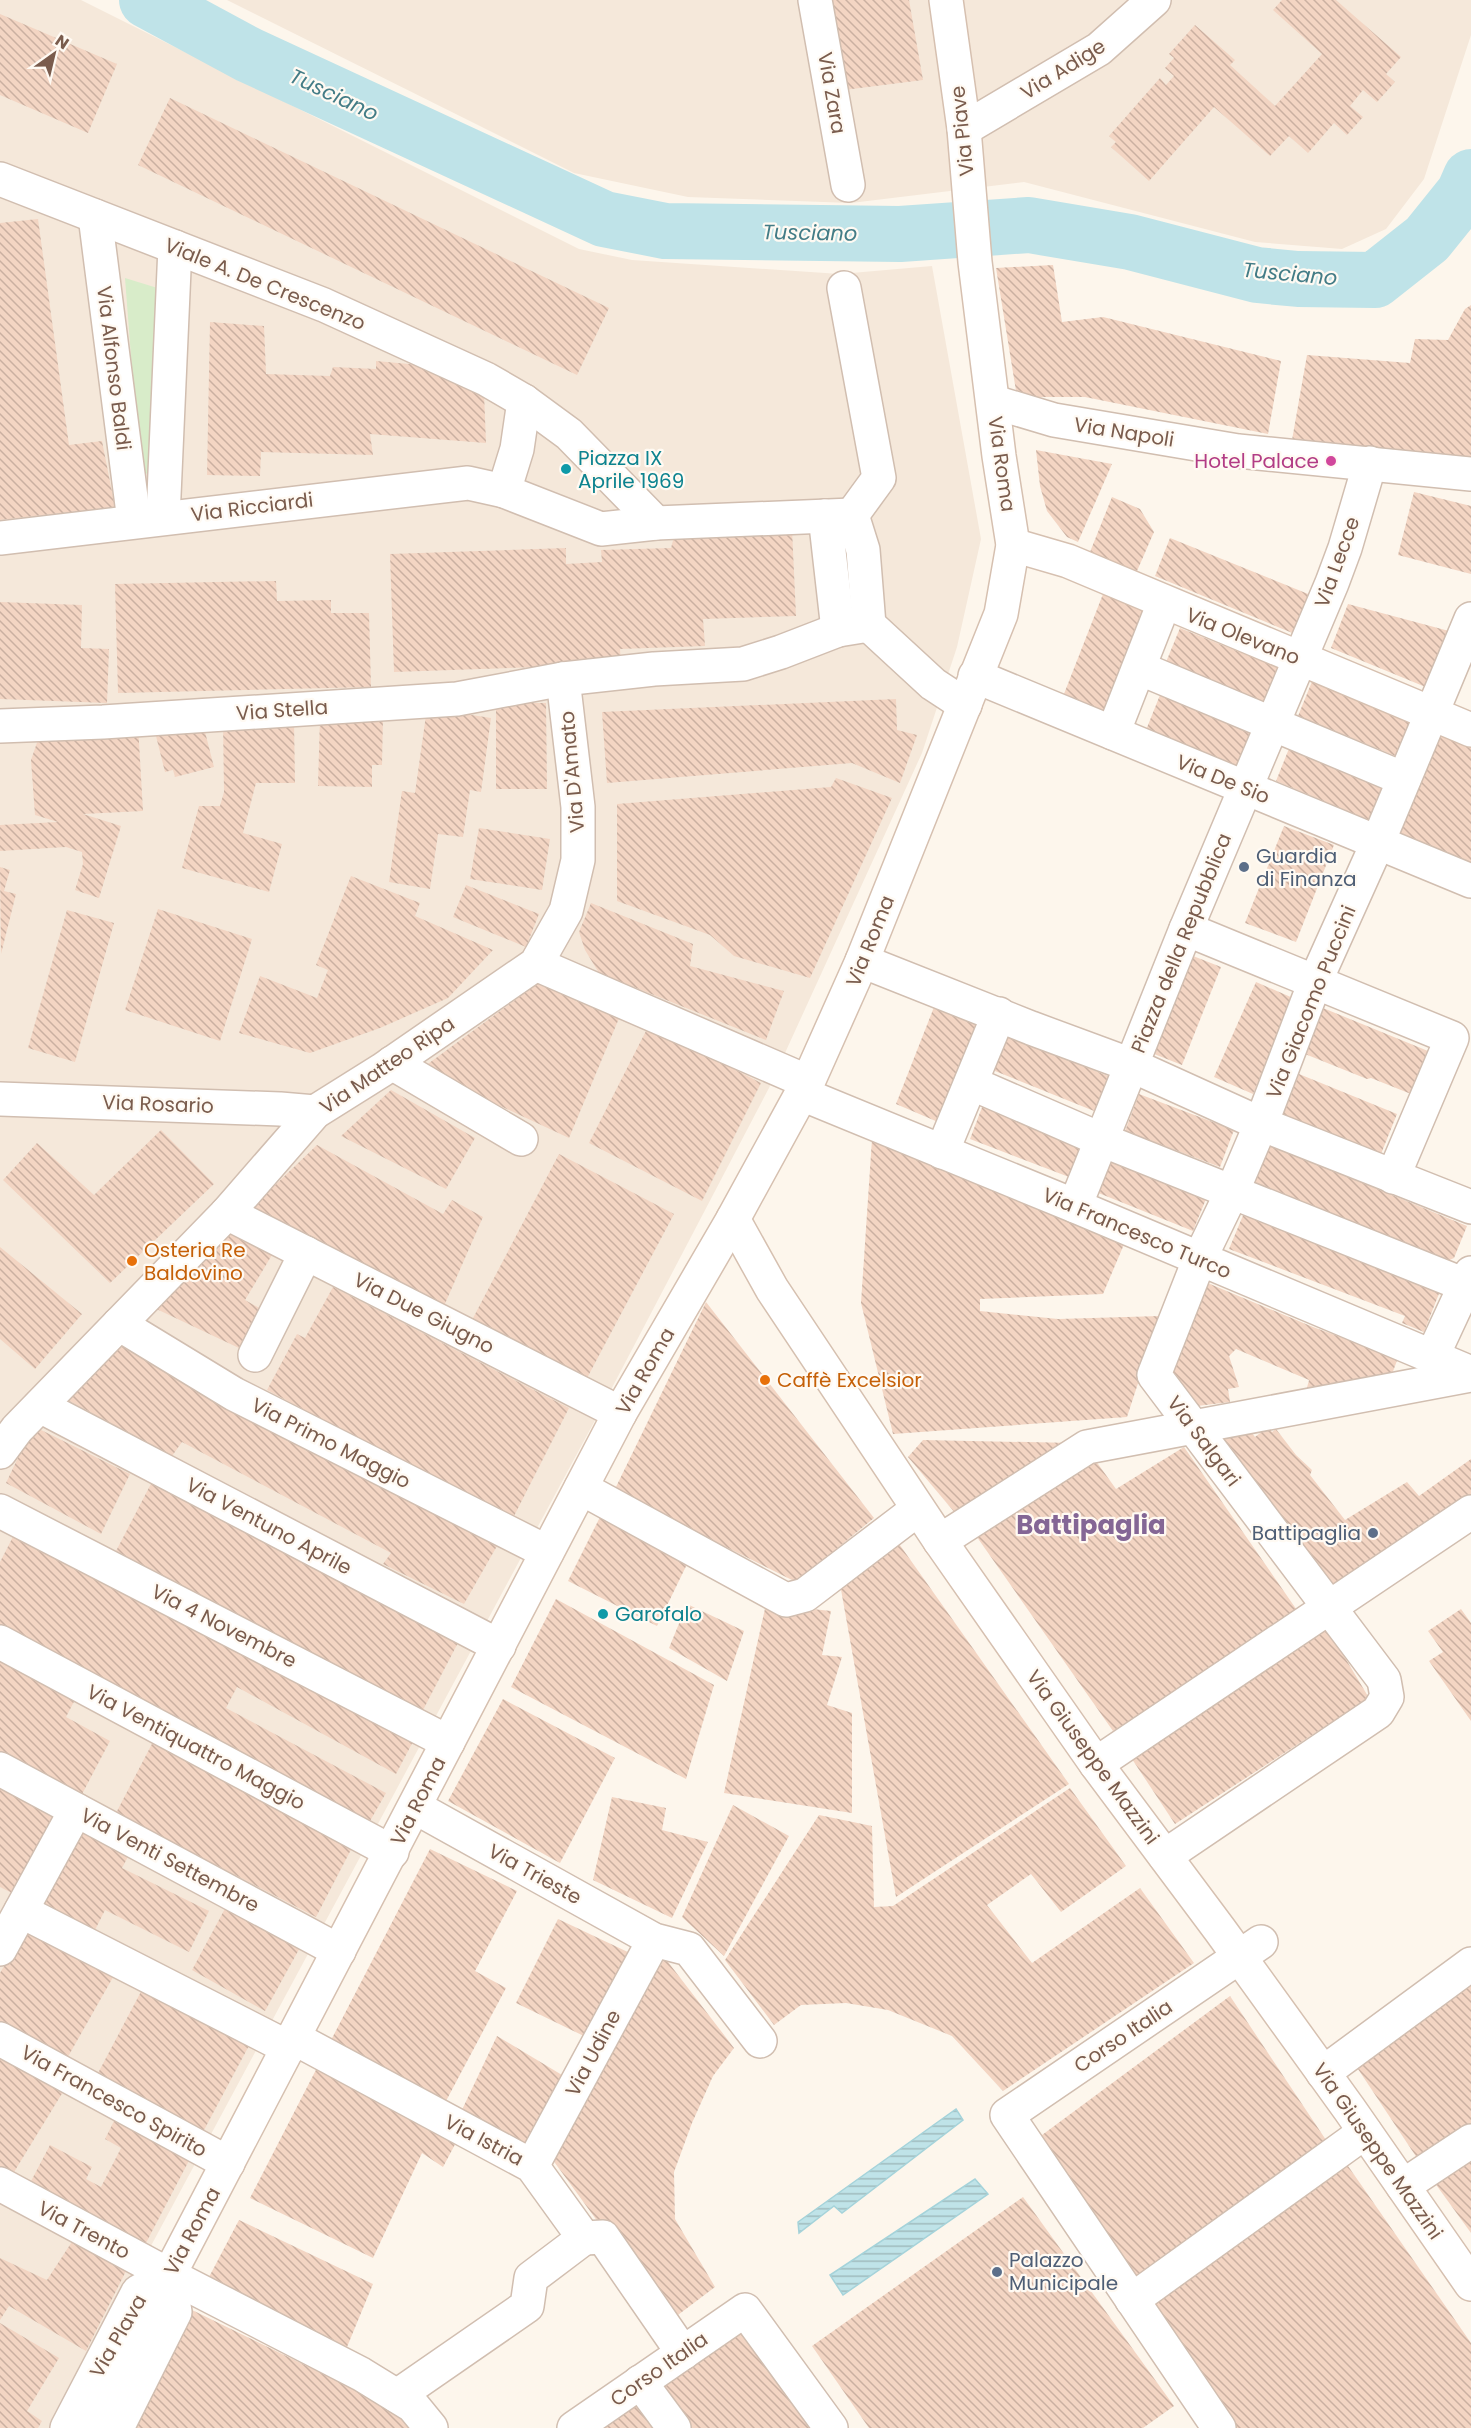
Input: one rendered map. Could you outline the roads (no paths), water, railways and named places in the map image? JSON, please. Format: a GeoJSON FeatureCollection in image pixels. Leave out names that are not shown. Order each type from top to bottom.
{"type":"FeatureCollection","features":[{"type":"Feature","properties":{"kind":"street","name":"Via Zara"},"geometry":{"type":"LineString","coordinates":[[815,0],[848,185]]}},
{"type":"Feature","properties":{"kind":"street","name":"Via Piave"},"geometry":{"type":"LineString","coordinates":[[946,0],[964,129],[975,262]]}},
{"type":"Feature","properties":{"kind":"street","name":"Via Adige"},"geometry":{"type":"LineString","coordinates":[[964,129],[1100,49],[1154,0]]}},
{"type":"Feature","properties":{"kind":"street","name":"Viale A. De Crescenzo"},"geometry":{"type":"LineString","coordinates":[[0,179],[324,304],[486,379],[524,401],[570,434],[656,523]]}},
{"type":"Feature","properties":{"kind":"street","name":"Via Alfonso Baldi"},"geometry":{"type":"LineString","coordinates":[[94,216],[149,519]]}},
{"type":"Feature","properties":{"kind":"street"},"geometry":{"type":"LineString","coordinates":[[149,519],[175,247]]}},
{"type":"Feature","properties":{"kind":"street","name":"Via Roma"},"geometry":{"type":"LineString","coordinates":[[91,2428],[620,1413],[734,1219],[805,1088],[862,961],[1001,614],[1013,544],[999,456],[975,262]]}},
{"type":"Feature","properties":{"kind":"street"},"geometry":{"type":"LineString","coordinates":[[844,288],[879,478],[839,516],[863,550],[853,627]]}},
{"type":"Feature","properties":{"kind":"street"},"geometry":{"type":"LineString","coordinates":[[504,490],[517,449],[524,401]]}},
{"type":"Feature","properties":{"kind":"street","name":"Via Napoli"},"geometry":{"type":"LineString","coordinates":[[993,402],[1066,422],[1238,451],[1471,474]]}},
{"type":"Feature","properties":{"kind":"street","name":"Via Lecce"},"geometry":{"type":"LineString","coordinates":[[1299,659],[1345,548],[1370,463]]}},
{"type":"Feature","properties":{"kind":"street","name":"Via Ricciardi"},"geometry":{"type":"LineString","coordinates":[[0,538],[468,483],[504,490],[602,529],[656,523],[839,516]]}},
{"type":"Feature","properties":{"kind":"street","name":"Via Olevano"},"geometry":{"type":"LineString","coordinates":[[1013,544],[1068,561],[1471,730]]}},
{"type":"Feature","properties":{"kind":"street"},"geometry":{"type":"LineString","coordinates":[[1113,733],[1164,603]]}},
{"type":"Feature","properties":{"kind":"street","name":"Via Giacomo Puccini"},"geometry":{"type":"LineString","coordinates":[[1200,1258],[1262,1124],[1315,982],[1378,842],[1471,620]]}},
{"type":"Feature","properties":{"kind":"street","name":"Via Stella"},"geometry":{"type":"LineString","coordinates":[[0,726],[103,722],[457,699],[563,679],[654,669],[742,664],[853,627]]}},
{"type":"Feature","properties":{"kind":"street","name":"Via De Sio"},"geometry":{"type":"LineString","coordinates":[[853,627],[933,684],[970,691],[1113,733],[1471,881]]}},
{"type":"Feature","properties":{"kind":"street"},"geometry":{"type":"LineString","coordinates":[[1245,788],[1299,659]]}},
{"type":"Feature","properties":{"kind":"street"},"geometry":{"type":"LineString","coordinates":[[1245,788],[1299,659]]}},
{"type":"Feature","properties":{"kind":"street"},"geometry":{"type":"LineString","coordinates":[[1139,668],[1404,779]]}},
{"type":"Feature","properties":{"kind":"street","name":"Via D'Amato"},"geometry":{"type":"LineString","coordinates":[[536,964],[566,911],[578,860],[578,807],[563,679]]}},
{"type":"Feature","properties":{"kind":"street","name":"Piazza della Repubblica"},"geometry":{"type":"LineString","coordinates":[[862,961],[1131,1065],[1245,788]]}},
{"type":"Feature","properties":{"kind":"street"},"geometry":{"type":"LineString","coordinates":[[1186,929],[1452,1038],[1393,1176]]}},
{"type":"Feature","properties":{"kind":"street"},"geometry":{"type":"LineString","coordinates":[[536,964],[805,1088]]}},
{"type":"Feature","properties":{"kind":"street","name":"Via Matteo Ripa"},"geometry":{"type":"LineString","coordinates":[[0,1452],[17,1429],[227,1213],[315,1112],[392,1063],[536,964]]}},
{"type":"Feature","properties":{"kind":"street"},"geometry":{"type":"LineString","coordinates":[[942,1152],[999,1014]]}},
{"type":"Feature","properties":{"kind":"street"},"geometry":{"type":"LineString","coordinates":[[392,1063],[521,1139]]}},
{"type":"Feature","properties":{"kind":"street"},"geometry":{"type":"LineString","coordinates":[[1075,1206],[1131,1065],[1262,1124],[1471,1207]]}},
{"type":"Feature","properties":{"kind":"street"},"geometry":{"type":"LineString","coordinates":[[971,1083],[1102,1140],[1232,1192],[1468,1279],[1432,1357]]}},
{"type":"Feature","properties":{"kind":"street","name":"Via Francesco Turco"},"geometry":{"type":"LineString","coordinates":[[805,1088],[865,1128],[942,1152],[1200,1258],[1471,1374]]}},
{"type":"Feature","properties":{"kind":"street","name":"Via Rosario"},"geometry":{"type":"LineString","coordinates":[[0,1099],[280,1108],[315,1112]]}},
{"type":"Feature","properties":{"kind":"street","name":"Via Due Giugno"},"geometry":{"type":"LineString","coordinates":[[227,1213],[620,1413]]}},
{"type":"Feature","properties":{"kind":"street","name":"Via Giuseppe Mazzini"},"geometry":{"type":"LineString","coordinates":[[734,1219],[772,1289],[940,1541],[1096,1764],[1165,1856],[1250,1949],[1323,2073],[1471,2284]]}},
{"type":"Feature","properties":{"kind":"street"},"geometry":{"type":"LineString","coordinates":[[255,1355],[306,1253]]}},
{"type":"Feature","properties":{"kind":"street","name":"Via Salgari"},"geometry":{"type":"LineString","coordinates":[[1165,1856],[1378,1712],[1387,1697],[1384,1680],[1154,1375],[1200,1258]]}},
{"type":"Feature","properties":{"kind":"street","name":"Via Primo Maggio"},"geometry":{"type":"LineString","coordinates":[[119,1324],[234,1394],[548,1552]]}},
{"type":"Feature","properties":{"kind":"street"},"geometry":{"type":"LineString","coordinates":[[940,1541],[1087,1447],[1471,1374]]}},
{"type":"Feature","properties":{"kind":"street","name":"Via Ventuno Aprile"},"geometry":{"type":"LineString","coordinates":[[39,1406],[499,1646]]}},
{"type":"Feature","properties":{"kind":"street"},"geometry":{"type":"LineString","coordinates":[[581,1488],[786,1600],[805,1595],[918,1509]]}},
{"type":"Feature","properties":{"kind":"street","name":"Via 4 Novembre"},"geometry":{"type":"LineString","coordinates":[[0,1511],[448,1742]]}},
{"type":"Feature","properties":{"kind":"street"},"geometry":{"type":"LineString","coordinates":[[1096,1764],[1471,1512]]}},
{"type":"Feature","properties":{"kind":"street","name":"Via Ventiquattro Maggio"},"geometry":{"type":"LineString","coordinates":[[0,1642],[392,1852]]}},
{"type":"Feature","properties":{"kind":"street","name":"Via Venti Settembre"},"geometry":{"type":"LineString","coordinates":[[0,1769],[339,1951]]}},
{"type":"Feature","properties":{"kind":"street","name":"Via Trieste"},"geometry":{"type":"LineString","coordinates":[[415,1808],[654,1940],[689,1949],[760,2041]]}},
{"type":"Feature","properties":{"kind":"street"},"geometry":{"type":"LineString","coordinates":[[0,1949],[76,1810]]}},
{"type":"Feature","properties":{"kind":"street","name":"Via Istria"},"geometry":{"type":"LineString","coordinates":[[21,1911],[291,2043],[532,2166],[584,2238]]}},
{"type":"Feature","properties":{"kind":"street","name":"Via Udine"},"geometry":{"type":"LineString","coordinates":[[532,2166],[654,1940]]}},
{"type":"Feature","properties":{"kind":"street","name":"Corso Italia"},"geometry":{"type":"LineString","coordinates":[[1132,2300],[1007,2115],[1250,1949]]}},
{"type":"Feature","properties":{"kind":"street"},"geometry":{"type":"LineString","coordinates":[[1323,2073],[1471,1964]]}},
{"type":"Feature","properties":{"kind":"street","name":"Via Francesco Spirito"},"geometry":{"type":"LineString","coordinates":[[0,2039],[228,2163]]}},
{"type":"Feature","properties":{"kind":"street"},"geometry":{"type":"LineString","coordinates":[[1218,2428],[1132,2300],[1365,2132]]}},
{"type":"Feature","properties":{"kind":"street"},"geometry":{"type":"LineString","coordinates":[[1403,2186],[1471,2141]]}},
{"type":"Feature","properties":{"kind":"street","name":"Via Trento"},"geometry":{"type":"LineString","coordinates":[[0,2184],[169,2275]]}},
{"type":"Feature","properties":{"kind":"street"},"geometry":{"type":"LineString","coordinates":[[397,2396],[527,2306],[531,2278],[584,2238],[603,2237],[683,2353]]}},
{"type":"Feature","properties":{"kind":"street"},"geometry":{"type":"LineString","coordinates":[[169,2275],[361,2374],[413,2406],[432,2428]]}},
{"type":"Feature","properties":{"kind":"street","name":"Via Plava"},"geometry":{"type":"LineString","coordinates":[[67,2428],[138,2292],[169,2275],[175,2312],[117,2428]]}},
{"type":"Feature","properties":{"kind":"street","name":"Corso Italia"},"geometry":{"type":"LineString","coordinates":[[574,2428],[745,2310],[831,2428]]}},
{"type":"Feature","properties":{"kind":"street"},"geometry":{"type":"LineString","coordinates":[[640,2382],[674,2428]]}},
{"type":"Feature","properties":{"kind":"water"},"geometry":{"type":"Polygon","coordinates":[[[956,2109],[963,2120],[842,2213],[834,2206],[799,2233],[798,2222],[956,2109]]]}},
{"type":"Feature","properties":{"kind":"water"},"geometry":{"type":"Polygon","coordinates":[[[975,2179],[988,2194],[843,2295],[830,2275],[975,2179]]]}},
{"type":"Feature","properties":{"kind":"waterway","name":"Tusciano"},"geometry":{"type":"LineString","coordinates":[[147,0],[249,55],[604,219],[665,231],[900,234],[1029,225],[1130,242],[1257,275],[1298,279],[1375,280],[1427,239],[1464,193],[1471,177]]}},
{"type":"Feature","properties":{"kind":"place","name":"Hotel Palace"},"geometry":{"type":"Point","coordinates":[1331,461]}},
{"type":"Feature","properties":{"kind":"place","name":"Piazza IX Aprile 1969"},"geometry":{"type":"Point","coordinates":[566,469]}},
{"type":"Feature","properties":{"kind":"place","name":"Guardia di Finanza"},"geometry":{"type":"Point","coordinates":[1244,867]}},
{"type":"Feature","properties":{"kind":"place","name":"Osteria Re Baldovino"},"geometry":{"type":"Point","coordinates":[132,1261]}},
{"type":"Feature","properties":{"kind":"place","name":"Caffè Excelsior"},"geometry":{"type":"Point","coordinates":[765,1380]}},
{"type":"Feature","properties":{"kind":"place","name":"Battipaglia"},"geometry":{"type":"Point","coordinates":[1373,1533]}},
{"type":"Feature","properties":{"kind":"place","name":"Garofalo"},"geometry":{"type":"Point","coordinates":[603,1614]}},
{"type":"Feature","properties":{"kind":"place","name":"Palazzo Municipale"},"geometry":{"type":"Point","coordinates":[997,2272]}},
{"type":"Feature","properties":{"kind":"district","name":"Battipaglia"},"geometry":{"type":"Point","coordinates":[1091,1525]}}]}
